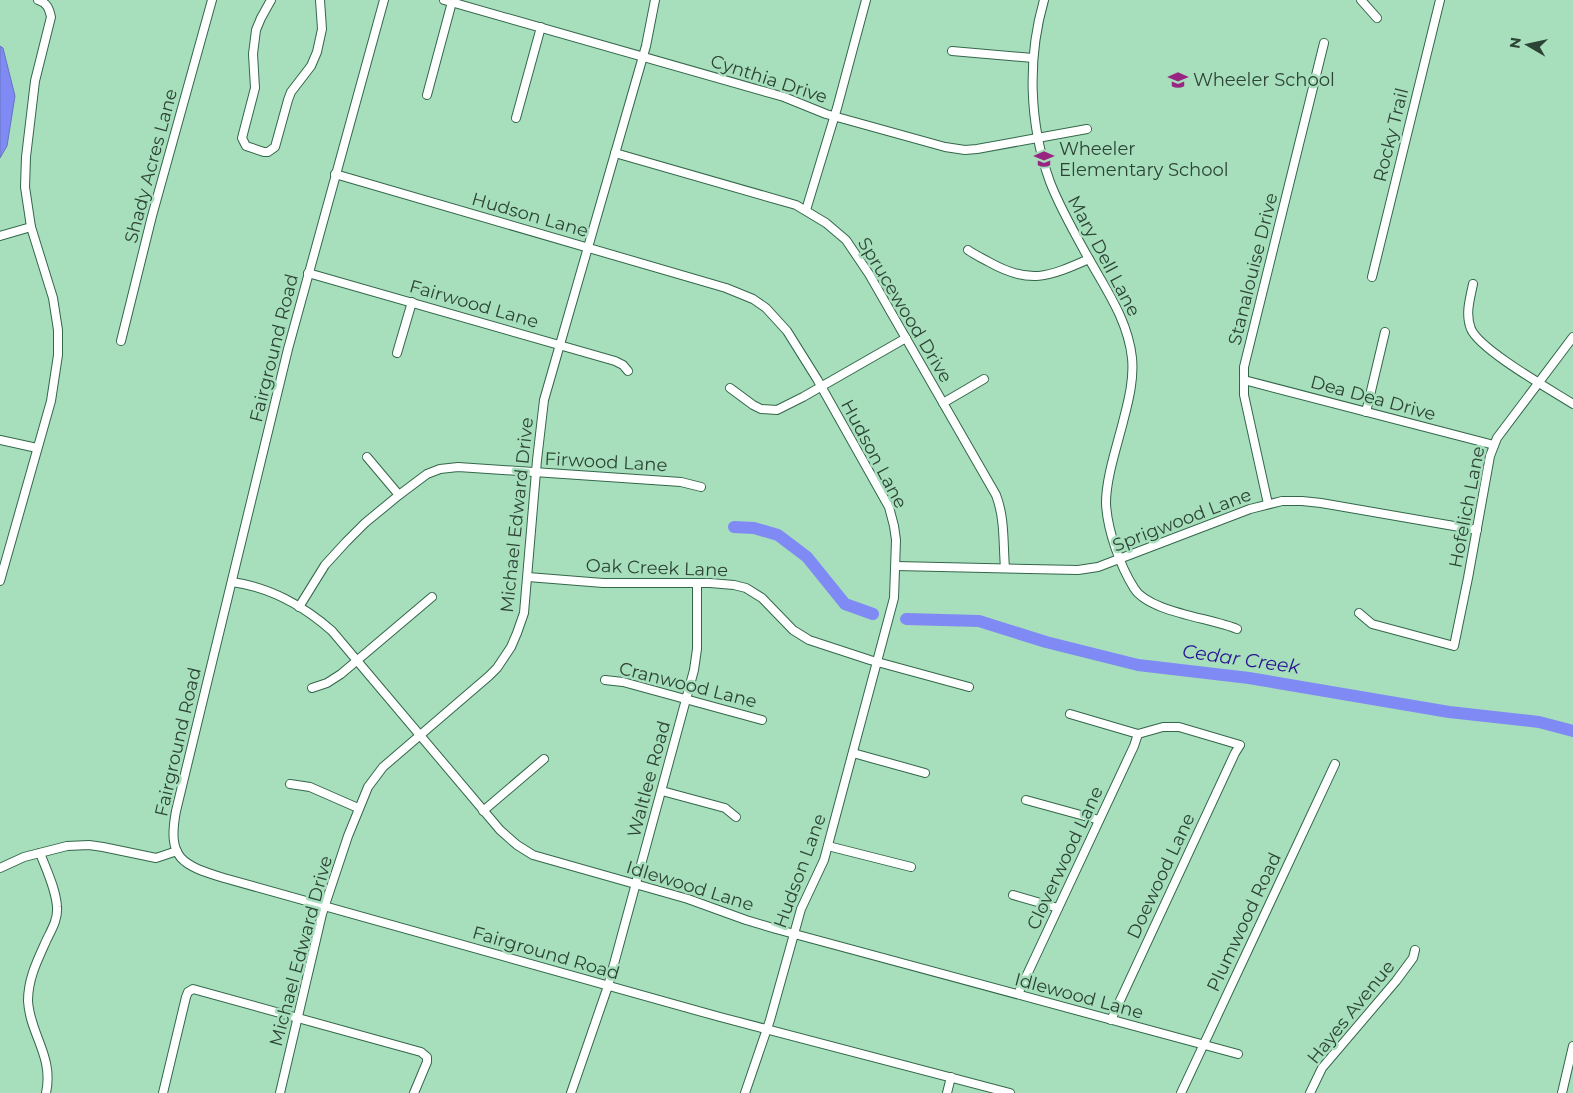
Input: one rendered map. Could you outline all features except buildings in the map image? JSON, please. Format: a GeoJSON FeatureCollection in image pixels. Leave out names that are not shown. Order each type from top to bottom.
{"type":"FeatureCollection","features":[{"type":"Feature","properties":{"kind":"street"},"geometry":{"type":"LineString","coordinates":[[0,581],[54,387],[58,355],[58,330],[53,298],[31,227],[25,187],[26,157],[35,81],[50,17],[49,8],[44,2],[38,0]]}},
{"type":"Feature","properties":{"kind":"street","name":"Shady Acres Lane"},"geometry":{"type":"LineString","coordinates":[[120,341],[152,216],[212,0]]}},
{"type":"Feature","properties":{"kind":"street"},"geometry":{"type":"LineString","coordinates":[[271,0],[260,18],[256,30],[253,54],[255,88],[242,138],[246,146],[264,152],[268,152],[275,147],[291,92],[311,66],[317,52],[322,29],[320,0]]}},
{"type":"Feature","properties":{"kind":"street","name":"Fairground Road"},"geometry":{"type":"LineString","coordinates":[[384,0],[288,349],[176,811],[173,840],[182,860],[206,873],[608,986],[1010,1093]]}},
{"type":"Feature","properties":{"kind":"street","name":"Michael Edward Drive"},"geometry":{"type":"LineString","coordinates":[[280,1093],[325,906],[358,808],[373,777],[497,668],[517,633],[524,613],[544,400],[652,24],[655,0]]}},
{"type":"Feature","properties":{"kind":"street"},"geometry":{"type":"LineString","coordinates":[[806,210],[866,0]]}},
{"type":"Feature","properties":{"kind":"street","name":"Mary Dell Lane"},"geometry":{"type":"LineString","coordinates":[[1044,0],[1033,58],[1033,100],[1038,137],[1057,199],[1121,314],[1132,359],[1131,383],[1106,502],[1112,537],[1120,560],[1134,589],[1149,602],[1237,629]]}},
{"type":"Feature","properties":{"kind":"street","name":"Rocky Trail"},"geometry":{"type":"LineString","coordinates":[[1372,277],[1440,0]]}},
{"type":"Feature","properties":{"kind":"street"},"geometry":{"type":"LineString","coordinates":[[427,95],[448,1]]}},
{"type":"Feature","properties":{"kind":"street","name":"Cynthia Drive"},"geometry":{"type":"LineString","coordinates":[[448,1],[784,96],[834,116],[953,149],[977,149],[1087,129]]}},
{"type":"Feature","properties":{"kind":"street"},"geometry":{"type":"LineString","coordinates":[[1365,2],[1377,18]]}},
{"type":"Feature","properties":{"kind":"street"},"geometry":{"type":"LineString","coordinates":[[516,118],[541,27]]}},
{"type":"Feature","properties":{"kind":"street","name":"Stanalouise Drive"},"geometry":{"type":"LineString","coordinates":[[1268,504],[1244,395],[1244,380],[1247,358],[1324,43]]}},
{"type":"Feature","properties":{"kind":"street"},"geometry":{"type":"LineString","coordinates":[[952,51],[1033,58]]}},
{"type":"Feature","properties":{"kind":"street","name":"Sprucewood Drive"},"geometry":{"type":"LineString","coordinates":[[615,153],[796,205],[831,227],[846,240],[869,274],[999,503],[1005,568]]}},
{"type":"Feature","properties":{"kind":"street","name":"Hudson Lane"},"geometry":{"type":"LineString","coordinates":[[335,174],[726,288],[753,299],[766,308],[787,331],[889,507],[896,540],[894,598],[828,846],[819,872],[801,908],[768,1028],[745,1093]]}},
{"type":"Feature","properties":{"kind":"street"},"geometry":{"type":"LineString","coordinates":[[0,236],[31,227]]}},
{"type":"Feature","properties":{"kind":"street"},"geometry":{"type":"LineString","coordinates":[[968,250],[1008,271],[1029,276],[1048,276],[1089,258]]}},
{"type":"Feature","properties":{"kind":"street","name":"Fairwood Lane"},"geometry":{"type":"LineString","coordinates":[[308,273],[615,361],[623,365],[628,371]]}},
{"type":"Feature","properties":{"kind":"street"},"geometry":{"type":"LineString","coordinates":[[1473,284],[1468,310],[1470,325],[1474,335],[1482,344],[1573,404]]}},
{"type":"Feature","properties":{"kind":"street"},"geometry":{"type":"LineString","coordinates":[[397,353],[412,302]]}},
{"type":"Feature","properties":{"kind":"street"},"geometry":{"type":"LineString","coordinates":[[1366,412],[1385,332]]}},
{"type":"Feature","properties":{"kind":"street","name":"Hofelich Lane"},"geometry":{"type":"LineString","coordinates":[[1359,613],[1372,624],[1454,646],[1490,456],[1494,445],[1497,438],[1573,337]]}},
{"type":"Feature","properties":{"kind":"street"},"geometry":{"type":"LineString","coordinates":[[730,388],[752,405],[772,411],[784,407],[821,387],[906,338]]}},
{"type":"Feature","properties":{"kind":"street"},"geometry":{"type":"LineString","coordinates":[[943,403],[984,379]]}},
{"type":"Feature","properties":{"kind":"street","name":"Dea Dea Drive"},"geometry":{"type":"LineString","coordinates":[[1244,380],[1494,445]]}},
{"type":"Feature","properties":{"kind":"street"},"geometry":{"type":"LineString","coordinates":[[0,440],[37,448]]}},
{"type":"Feature","properties":{"kind":"street"},"geometry":{"type":"LineString","coordinates":[[366,457],[399,495]]}},
{"type":"Feature","properties":{"kind":"street","name":"Firwood Lane"},"geometry":{"type":"LineString","coordinates":[[299,607],[325,565],[366,523],[427,474],[440,469],[458,467],[681,482],[702,487]]}},
{"type":"Feature","properties":{"kind":"street","name":"Sprigwood Lane"},"geometry":{"type":"LineString","coordinates":[[896,566],[1098,568],[1250,509],[1282,501],[1302,501],[1477,530]]}},
{"type":"Feature","properties":{"kind":"street","name":"Oak Creek Lane"},"geometry":{"type":"LineString","coordinates":[[528,577],[603,583],[720,583],[746,588],[762,598],[793,630],[809,640],[878,662],[969,687]]}},
{"type":"Feature","properties":{"kind":"street","name":"Idlewood Lane"},"geometry":{"type":"LineString","coordinates":[[232,582],[266,590],[299,607],[332,631],[483,811],[509,839],[533,855],[688,899],[746,920],[1238,1054]]}},
{"type":"Feature","properties":{"kind":"street","name":"Waltlee Road"},"geometry":{"type":"LineString","coordinates":[[571,1093],[608,986],[687,699],[697,649],[698,583]]}},
{"type":"Feature","properties":{"kind":"street"},"geometry":{"type":"LineString","coordinates":[[312,688],[327,683],[341,674],[432,597]]}},
{"type":"Feature","properties":{"kind":"street","name":"Cranwood Lane"},"geometry":{"type":"LineString","coordinates":[[605,680],[623,682],[762,720]]}},
{"type":"Feature","properties":{"kind":"street"},"geometry":{"type":"LineString","coordinates":[[1070,714],[1138,734]]}},
{"type":"Feature","properties":{"kind":"street","name":"Doewood Lane"},"geometry":{"type":"LineString","coordinates":[[1111,1020],[1240,745],[1179,727],[1163,727],[1138,734]]}},
{"type":"Feature","properties":{"kind":"street","name":"Cloverwood Lane"},"geometry":{"type":"LineString","coordinates":[[1018,994],[1138,734]]}},
{"type":"Feature","properties":{"kind":"street"},"geometry":{"type":"LineString","coordinates":[[854,754],[925,773]]}},
{"type":"Feature","properties":{"kind":"street"},"geometry":{"type":"LineString","coordinates":[[483,811],[544,759]]}},
{"type":"Feature","properties":{"kind":"street","name":"Plumwood Road"},"geometry":{"type":"LineString","coordinates":[[1181,1093],[1335,764]]}},
{"type":"Feature","properties":{"kind":"street"},"geometry":{"type":"LineString","coordinates":[[290,784],[310,787],[358,808]]}},
{"type":"Feature","properties":{"kind":"street"},"geometry":{"type":"LineString","coordinates":[[662,791],[725,808],[736,818]]}},
{"type":"Feature","properties":{"kind":"street"},"geometry":{"type":"LineString","coordinates":[[1026,800],[1099,820]]}},
{"type":"Feature","properties":{"kind":"street"},"geometry":{"type":"LineString","coordinates":[[0,868],[24,857],[67,846],[89,845],[156,858],[177,851]]}},
{"type":"Feature","properties":{"kind":"street"},"geometry":{"type":"LineString","coordinates":[[828,846],[911,867]]}},
{"type":"Feature","properties":{"kind":"street"},"geometry":{"type":"LineString","coordinates":[[40,853],[58,908],[55,923],[34,966],[28,994],[30,1014],[46,1060],[49,1075],[46,1093]]}},
{"type":"Feature","properties":{"kind":"street"},"geometry":{"type":"LineString","coordinates":[[1013,895],[1058,908]]}},
{"type":"Feature","properties":{"kind":"street","name":"Hayes Avenue"},"geometry":{"type":"LineString","coordinates":[[1310,1093],[1322,1068],[1396,981],[1413,958],[1415,950]]}},
{"type":"Feature","properties":{"kind":"street"},"geometry":{"type":"LineString","coordinates":[[163,1093],[183,1005],[190,990],[298,1017],[421,1052],[427,1057],[427,1062],[414,1093]]}},
{"type":"Feature","properties":{"kind":"street"},"geometry":{"type":"LineString","coordinates":[[1562,1093],[1573,1046]]}},
{"type":"Feature","properties":{"kind":"street"},"geometry":{"type":"LineString","coordinates":[[946,1093],[951,1077]]}},
{"type":"Feature","properties":{"kind":"water"},"geometry":{"type":"Polygon","coordinates":[[[0,46],[3,48],[15,96],[7,146],[0,158],[0,46]]]}},
{"type":"Feature","properties":{"kind":"waterway","name":"Cedar Creek"},"geometry":{"type":"LineString","coordinates":[[734,527],[754,528],[778,535],[807,557],[845,604],[873,614]]}},
{"type":"Feature","properties":{"kind":"waterway","name":"Cedar Creek"},"geometry":{"type":"LineString","coordinates":[[906,619],[979,621],[1046,642],[1138,665],[1249,678],[1449,712],[1539,722],[1573,731]]}},
{"type":"Feature","properties":{"kind":"place","name":"Wheeler School"},"geometry":{"type":"Point","coordinates":[1178,80]}},
{"type":"Feature","properties":{"kind":"place","name":"Wheeler Elementary School"},"geometry":{"type":"Point","coordinates":[1044,159]}}]}
